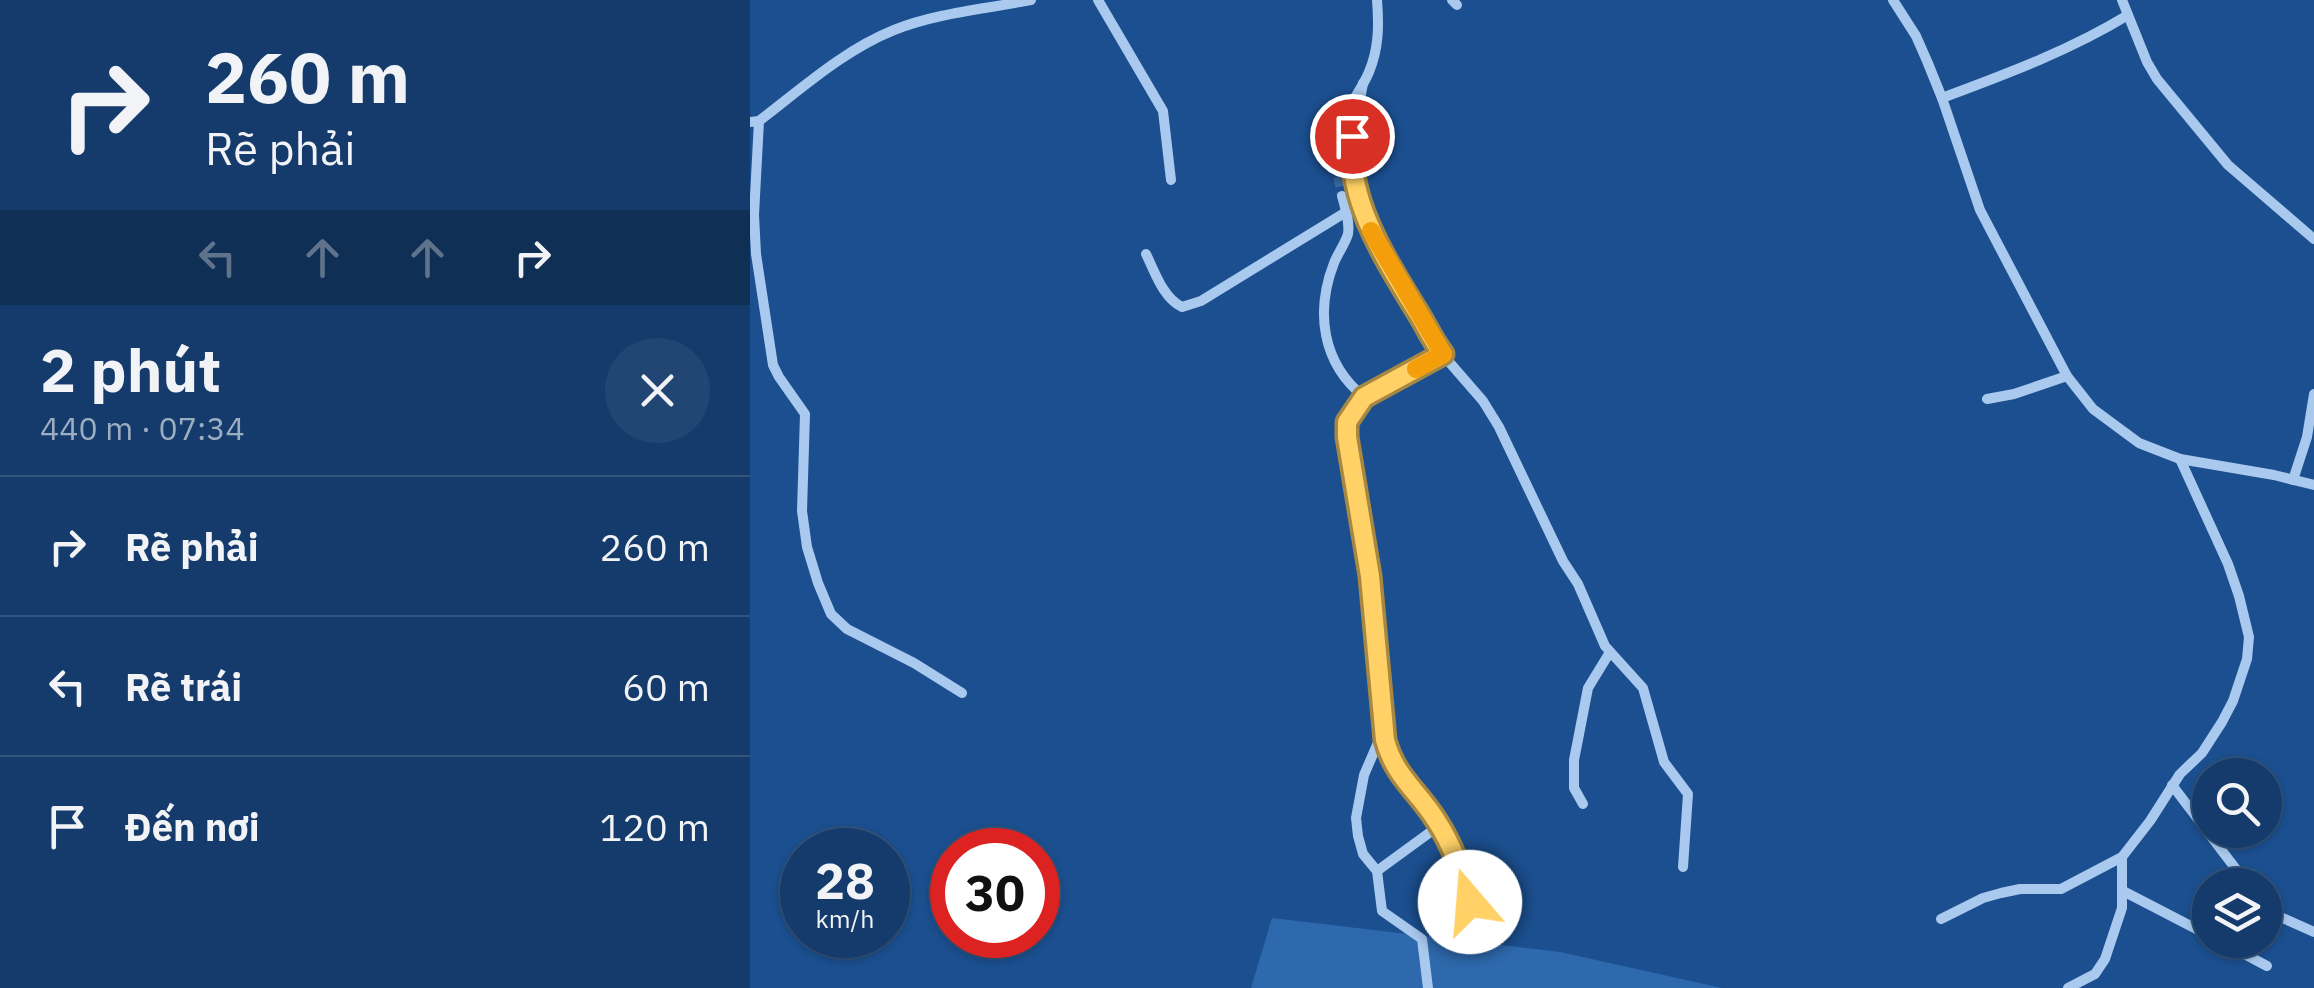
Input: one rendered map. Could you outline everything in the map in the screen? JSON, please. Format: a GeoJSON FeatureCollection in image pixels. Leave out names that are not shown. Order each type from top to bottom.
{"type":"FeatureCollection","features":[{"type":"Feature","properties":{"kind":"street"},"geometry":{"type":"LineString","coordinates":[[962,692],[847,630],[831,614],[818,583],[802,511],[805,414],[773,365],[756,254],[754,122],[866,43],[895,29],[1030,0]]}},
{"type":"Feature","properties":{"kind":"street"},"geometry":{"type":"LineString","coordinates":[[1098,0],[1163,112],[1171,180]]}},
{"type":"Feature","properties":{"kind":"street"},"geometry":{"type":"LineString","coordinates":[[1336,162],[1343,121],[1369,72],[1379,29],[1377,0]]}},
{"type":"Feature","properties":{"kind":"street"},"geometry":{"type":"LineString","coordinates":[[1893,0],[1916,36],[1942,98],[1980,210],[2067,376],[2093,409],[2139,442],[2180,459],[2314,485]]}},
{"type":"Feature","properties":{"kind":"street"},"geometry":{"type":"LineString","coordinates":[[2122,0],[2147,62],[2166,90],[2228,164],[2314,239]]}},
{"type":"Feature","properties":{"kind":"street"},"geometry":{"type":"LineString","coordinates":[[1942,98],[2048,57],[2128,15]]}},
{"type":"Feature","properties":{"kind":"street"},"geometry":{"type":"LineString","coordinates":[[1363,82],[1351,150],[1361,205],[1386,260],[1443,354],[1500,426],[1610,652],[1643,688],[1664,762],[1688,794],[1682,866]]}},
{"type":"Feature","properties":{"kind":"street"},"geometry":{"type":"LineString","coordinates":[[1342,196],[1348,232],[1334,264],[1323,316],[1325,335],[1346,380],[1364,397]]}},
{"type":"Feature","properties":{"kind":"street"},"geometry":{"type":"LineString","coordinates":[[1146,254],[1173,302],[1182,307],[1201,301],[1346,212]]}},
{"type":"Feature","properties":{"kind":"street"},"geometry":{"type":"LineString","coordinates":[[1443,354],[1364,397],[1347,422],[1347,437],[1370,576],[1390,757],[1440,825],[1460,868],[1470,902]]}},
{"type":"Feature","properties":{"kind":"street"},"geometry":{"type":"LineString","coordinates":[[1986,399],[2067,376]]}},
{"type":"Feature","properties":{"kind":"street"},"geometry":{"type":"LineString","coordinates":[[2293,480],[2307,437],[2314,394]]}},
{"type":"Feature","properties":{"kind":"street"},"geometry":{"type":"LineString","coordinates":[[1941,918],[2001,893],[2061,889],[2122,857],[2180,774],[2202,753],[2233,701],[2247,659],[2249,637],[2228,564],[2180,459]]}},
{"type":"Feature","properties":{"kind":"street"},"geometry":{"type":"LineString","coordinates":[[1583,804],[1574,788],[1577,744],[1588,688],[1610,652]]}},
{"type":"Feature","properties":{"kind":"street"},"geometry":{"type":"LineString","coordinates":[[1384,727],[1364,775],[1356,818],[1358,836],[1376,871],[1382,911],[1422,939],[1428,988]]}},
{"type":"Feature","properties":{"kind":"street"},"geometry":{"type":"LineString","coordinates":[[2172,785],[2235,868]]}},
{"type":"Feature","properties":{"kind":"street"},"geometry":{"type":"LineString","coordinates":[[1376,871],[1440,825]]}},
{"type":"Feature","properties":{"kind":"street"},"geometry":{"type":"LineString","coordinates":[[2068,988],[2095,974],[2105,959],[2122,908],[2122,857]]}},
{"type":"Feature","properties":{"kind":"street"},"geometry":{"type":"LineString","coordinates":[[2123,891],[2192,927]]}},
{"type":"Feature","properties":{"kind":"street"},"geometry":{"type":"LineString","coordinates":[[2282,918],[2314,932]]}},
{"type":"Feature","properties":{"kind":"street"},"geometry":{"type":"LineString","coordinates":[[2252,958],[2267,966]]}},
{"type":"Feature","properties":{"kind":"shaded area"},"geometry":{"type":"Polygon","coordinates":[[[1272,918],[1560,952],[1722,988],[1251,988],[1272,918]]]}},
{"type":"Feature","properties":{"kind":"tunnel"},"geometry":{"type":"LineString","coordinates":[[1336,162],[1342,196]]}},
{"type":"Feature","properties":{"kind":"slow traffic"},"geometry":{"type":"LineString","coordinates":[[1371,231],[1443,354],[1416,369]]}},
{"type":"Feature","properties":{"kind":"route"},"geometry":{"type":"LineString","coordinates":[[1352,136],[1352,170],[1372,232],[1443,354],[1364,397],[1347,422],[1370,576],[1385,740],[1398,772],[1446,835],[1470,902]]}}]}
